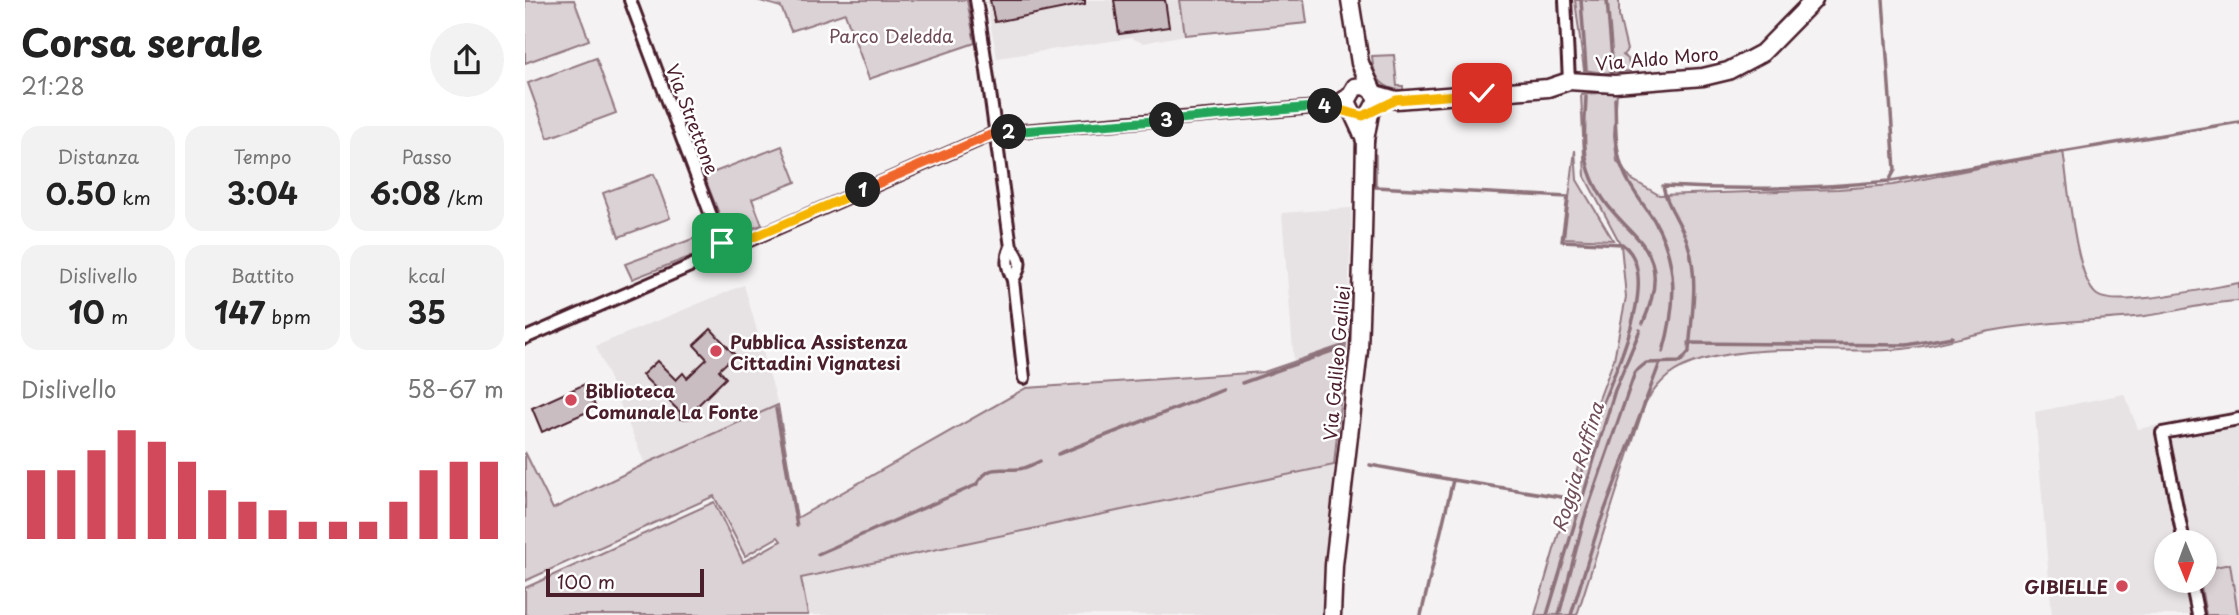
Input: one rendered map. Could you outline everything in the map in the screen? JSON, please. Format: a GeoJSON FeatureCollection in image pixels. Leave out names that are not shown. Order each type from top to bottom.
{"type":"FeatureCollection","features":[{"type":"Feature","properties":{"kind":"street","name":"Via Strettone"},"geometry":{"type":"LineString","coordinates":[[630,0],[724,250]]}},
{"type":"Feature","properties":{"kind":"street"},"geometry":{"type":"LineString","coordinates":[[976,0],[995,111],[995,133],[1011,247],[1019,256],[1020,268],[1013,280],[1024,379]]}},
{"type":"Feature","properties":{"kind":"street"},"geometry":{"type":"LineString","coordinates":[[1350,0],[1360,63],[1362,102]]}},
{"type":"Feature","properties":{"kind":"street"},"geometry":{"type":"LineString","coordinates":[[1565,0],[1569,80]]}},
{"type":"Feature","properties":{"kind":"street","name":"Via Aldo Moro"},"geometry":{"type":"LineString","coordinates":[[1362,102],[1548,88],[1569,80],[1615,84],[1703,77],[1728,71],[1762,53],[1814,0]]}},
{"type":"Feature","properties":{"kind":"street"},"geometry":{"type":"LineString","coordinates":[[525,338],[995,133],[1362,102]]}},
{"type":"Feature","properties":{"kind":"street"},"geometry":{"type":"LineString","coordinates":[[1329,106],[1362,102]]}},
{"type":"Feature","properties":{"kind":"street","name":"Via Galileo Galilei"},"geometry":{"type":"LineString","coordinates":[[1332,615],[1334,565],[1360,335],[1364,139],[1362,102]]}},
{"type":"Feature","properties":{"kind":"street"},"geometry":{"type":"LineString","coordinates":[[2181,530],[2162,433],[2239,419]]}},
{"type":"Feature","properties":{"kind":"street"},"geometry":{"type":"LineString","coordinates":[[2193,593],[2198,615]]}},
{"type":"Feature","properties":{"kind":"shaded area"},"geometry":{"type":"Polygon","coordinates":[[[986,0],[1304,0],[1307,23],[1185,35],[1143,43],[1131,38],[997,58],[986,0]]]}},
{"type":"Feature","properties":{"kind":"shaded area"},"geometry":{"type":"Polygon","coordinates":[[[1352,208],[1346,344],[1294,362],[1282,213],[1352,208]]]}},
{"type":"Feature","properties":{"kind":"shaded area"},"geometry":{"type":"Polygon","coordinates":[[[744,285],[778,405],[645,464],[596,346],[744,285]]]}},
{"type":"Feature","properties":{"kind":"shaded area"},"geometry":{"type":"Polygon","coordinates":[[[2124,394],[2138,429],[2239,410],[2239,615],[2052,615],[2035,412],[2124,394]]]}},
{"type":"Feature","properties":{"kind":"shaded area"},"geometry":{"type":"Polygon","coordinates":[[[1334,465],[1324,615],[808,615],[800,578],[1334,465]]]}},
{"type":"Feature","properties":{"kind":"green space"},"geometry":{"type":"Polygon","coordinates":[[[574,0],[589,40],[525,63],[525,1],[574,0]]]}},
{"type":"Feature","properties":{"kind":"green space","name":"Parco Deledda"},"geometry":{"type":"Polygon","coordinates":[[[757,0],[967,0],[975,43],[869,79],[845,13],[791,31],[781,7],[757,0]]]}},
{"type":"Feature","properties":{"kind":"green space"},"geometry":{"type":"Polygon","coordinates":[[[1180,0],[1304,0],[1307,23],[1185,35],[1180,0]]]}},
{"type":"Feature","properties":{"kind":"green space"},"geometry":{"type":"Polygon","coordinates":[[[1575,0],[1619,0],[1619,16],[1627,50],[1623,55],[1628,59],[1630,71],[1604,73],[1584,70],[1575,0]]]}},
{"type":"Feature","properties":{"kind":"green space"},"geometry":{"type":"Polygon","coordinates":[[[1394,55],[1397,86],[1403,86],[1403,90],[1384,85],[1374,70],[1372,56],[1394,55]]]}},
{"type":"Feature","properties":{"kind":"green space"},"geometry":{"type":"Polygon","coordinates":[[[596,58],[616,113],[548,138],[528,83],[596,58]]]}},
{"type":"Feature","properties":{"kind":"green space"},"geometry":{"type":"Polygon","coordinates":[[[1617,92],[1614,135],[1617,161],[1631,179],[1659,195],[1893,185],[2063,151],[2078,250],[2089,285],[2097,295],[2107,299],[2124,300],[2239,283],[2239,301],[2145,316],[2020,326],[1903,349],[1752,352],[1702,360],[1683,367],[1662,381],[1645,403],[1577,615],[1535,615],[1593,415],[1614,359],[1626,297],[1621,245],[1585,177],[1581,94],[1617,92]]]}},
{"type":"Feature","properties":{"kind":"green space"},"geometry":{"type":"Polygon","coordinates":[[[782,146],[796,182],[752,199],[762,225],[728,236],[704,176],[782,146]]]}},
{"type":"Feature","properties":{"kind":"green space"},"geometry":{"type":"Polygon","coordinates":[[[1575,150],[1577,180],[1613,240],[1564,238],[1575,150]]]}},
{"type":"Feature","properties":{"kind":"green space"},"geometry":{"type":"Polygon","coordinates":[[[654,174],[670,218],[619,237],[603,193],[654,174]]]}},
{"type":"Feature","properties":{"kind":"green space"},"geometry":{"type":"Polygon","coordinates":[[[706,234],[706,246],[700,253],[632,279],[625,264],[706,234]]]}},
{"type":"Feature","properties":{"kind":"green space"},"geometry":{"type":"Polygon","coordinates":[[[1346,344],[1334,465],[801,578],[808,615],[525,615],[525,588],[714,502],[743,562],[781,541],[778,537],[745,556],[714,496],[525,581],[525,452],[553,509],[645,464],[778,405],[797,518],[1026,388],[1264,372],[1346,344]]]}},
{"type":"Feature","properties":{"kind":"green space"},"geometry":{"type":"Polygon","coordinates":[[[2230,564],[2238,615],[2206,615],[2202,593],[2217,593],[2217,567],[2230,564]]]}},
{"type":"Feature","properties":{"kind":"building"},"geometry":{"type":"Polygon","coordinates":[[[990,0],[1085,0],[1085,4],[995,22],[990,0]]]}},
{"type":"Feature","properties":{"kind":"building"},"geometry":{"type":"Polygon","coordinates":[[[1114,0],[1165,0],[1169,27],[1119,34],[1114,0]]]}},
{"type":"Feature","properties":{"kind":"building"},"geometry":{"type":"Polygon","coordinates":[[[711,329],[735,355],[719,370],[726,378],[691,412],[691,418],[680,419],[680,412],[642,375],[657,361],[676,380],[683,373],[687,378],[707,359],[694,345],[711,329]]]}},
{"type":"Feature","properties":{"kind":"building","name":"Biblioteca Comunale La Fonte"},"geometry":{"type":"Polygon","coordinates":[[[585,384],[596,408],[542,432],[532,408],[585,384]]]}},
{"type":"Feature","properties":{"kind":"waterway","name":"Roggia Ruffina"},"geometry":{"type":"LineString","coordinates":[[1581,0],[1586,69]]}},
{"type":"Feature","properties":{"kind":"waterway"},"geometry":{"type":"LineString","coordinates":[[1607,0],[1613,71]]}},
{"type":"Feature","properties":{"kind":"waterway"},"geometry":{"type":"LineString","coordinates":[[1689,350],[1694,295],[1691,254],[1663,186],[1776,188],[1889,181],[1895,170],[1883,0]]}},
{"type":"Feature","properties":{"kind":"waterway","name":"Roggia Ruffina"},"geometry":{"type":"LineString","coordinates":[[1586,97],[1585,148],[1592,178],[1603,199],[1650,256],[1654,273],[1652,295],[1643,323]]}},
{"type":"Feature","properties":{"kind":"waterway"},"geometry":{"type":"LineString","coordinates":[[1615,99],[1620,162],[1629,183],[1654,220],[1668,252],[1673,285],[1671,318],[1663,352]]}},
{"type":"Feature","properties":{"kind":"waterway"},"geometry":{"type":"LineString","coordinates":[[1891,181],[2239,122]]}},
{"type":"Feature","properties":{"kind":"waterway"},"geometry":{"type":"LineString","coordinates":[[1375,155],[1375,187],[1568,197],[1562,241],[1622,244],[1634,259],[1638,278],[1637,302],[1631,327],[1598,416],[1574,499],[1453,480],[1421,615]]}},
{"type":"Feature","properties":{"kind":"waterway","name":"Roggia Ruffina"},"geometry":{"type":"LineString","coordinates":[[1547,615],[1615,390],[1640,330]]}},
{"type":"Feature","properties":{"kind":"waterway"},"geometry":{"type":"LineString","coordinates":[[1689,343],[1907,345],[1952,337]]}},
{"type":"Feature","properties":{"kind":"waterway"},"geometry":{"type":"LineString","coordinates":[[1242,383],[1343,347]]}},
{"type":"Feature","properties":{"kind":"waterway"},"geometry":{"type":"LineString","coordinates":[[1559,615],[1584,519],[1635,372],[1646,363],[1680,362],[1689,352]]}},
{"type":"Feature","properties":{"kind":"waterway"},"geometry":{"type":"LineString","coordinates":[[1571,615],[1598,528],[1659,365]]}},
{"type":"Feature","properties":{"kind":"waterway"},"geometry":{"type":"LineString","coordinates":[[1058,454],[1223,390]]}},
{"type":"Feature","properties":{"kind":"waterway"},"geometry":{"type":"LineString","coordinates":[[776,409],[797,526]]}},
{"type":"Feature","properties":{"kind":"waterway"},"geometry":{"type":"LineString","coordinates":[[818,554],[976,485],[990,471],[1021,469],[1040,461]]}},
{"type":"Feature","properties":{"kind":"waterway"},"geometry":{"type":"LineString","coordinates":[[1370,465],[1453,480]]}},
{"type":"Feature","properties":{"kind":"place","name":"Pubblica Assistenza Cittadini Vignatesi"},"geometry":{"type":"Point","coordinates":[716,351]}},
{"type":"Feature","properties":{"kind":"place","name":"Biblioteca Comunale La Fonte"},"geometry":{"type":"Point","coordinates":[571,400]}},
{"type":"Feature","properties":{"kind":"place","name":"GIBIELLE"},"geometry":{"type":"Point","coordinates":[2122,586]}},
{"type":"Feature","properties":{"kind":"route"},"geometry":{"type":"LineString","coordinates":[[722,243],[724,250],[995,133],[1329,106],[1363,116],[1396,100],[1482,93]]}}]}
